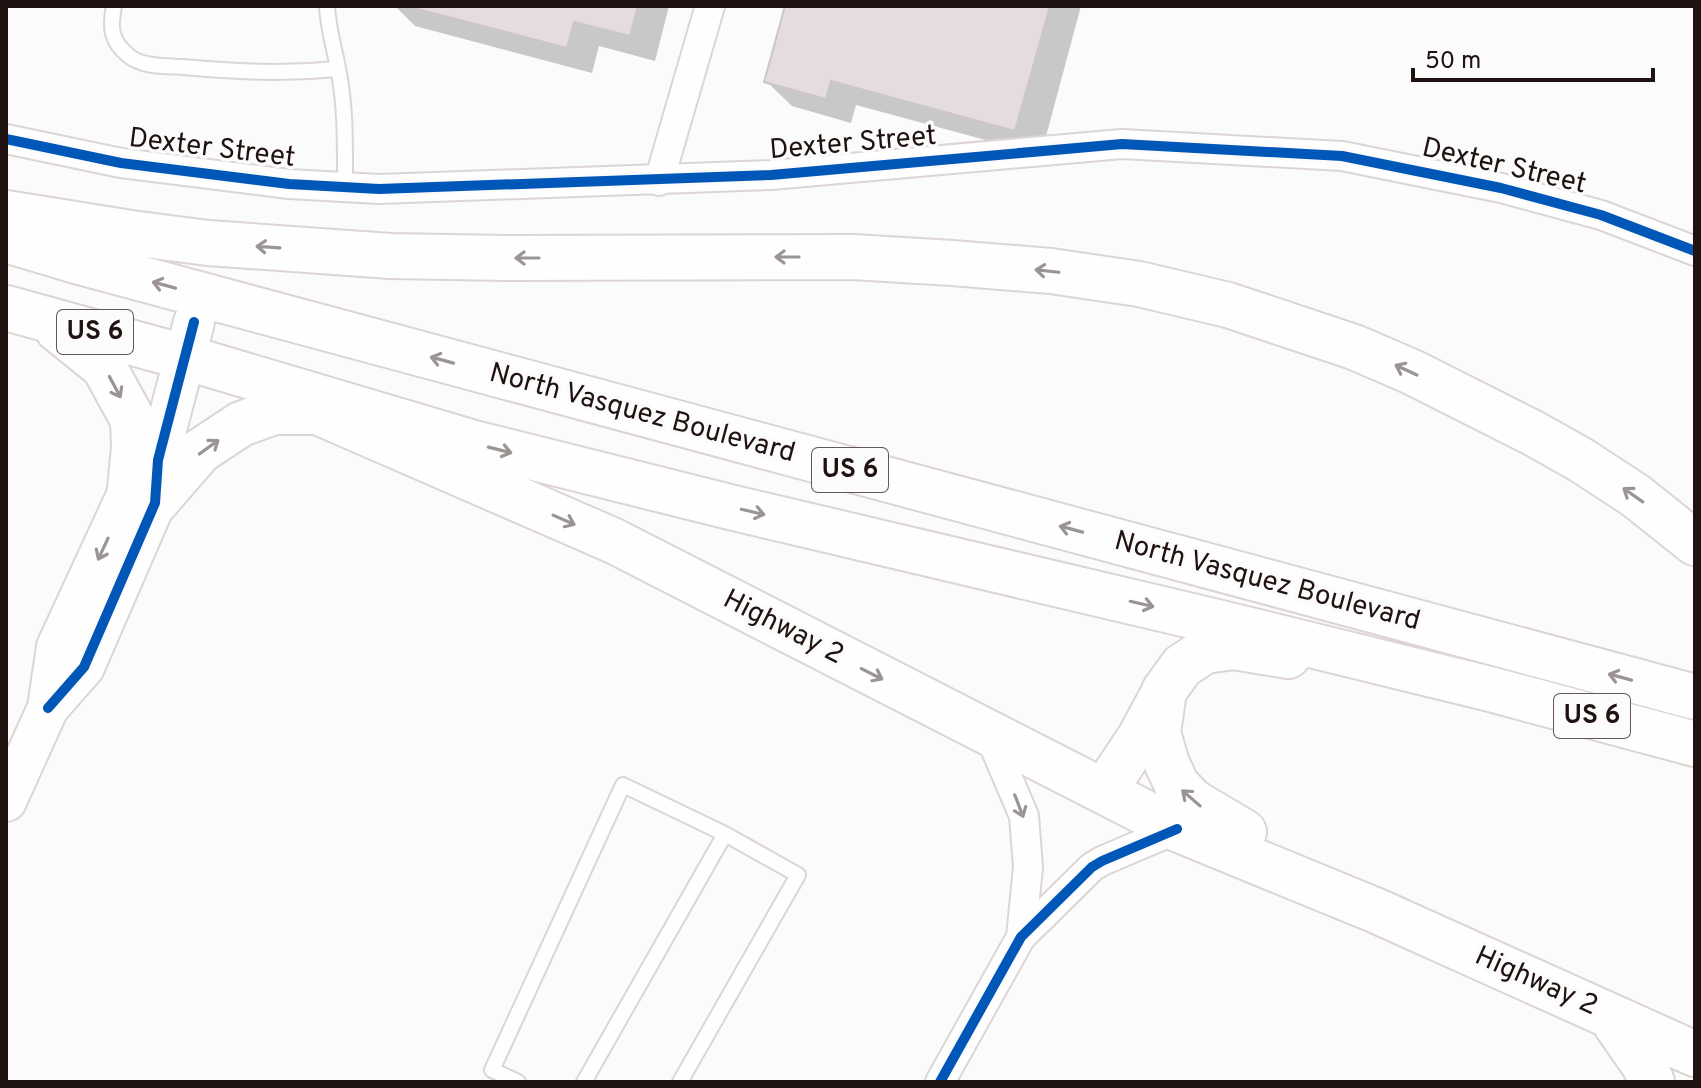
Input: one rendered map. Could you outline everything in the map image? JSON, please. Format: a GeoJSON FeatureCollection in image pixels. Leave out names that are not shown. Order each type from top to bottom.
{"type":"FeatureCollection","features":[{"type":"Feature","properties":{"kind":"main road"},"geometry":{"type":"LineString","coordinates":[[6,213],[208,243],[390,256],[853,257],[1051,271],[1139,284],[1228,305],[1354,347],[1412,372],[1581,460],[1636,496],[1695,543]]}},
{"type":"Feature","properties":{"kind":"main road","name":"North Vasquez Boulevard"},"geometry":{"type":"LineString","coordinates":[[6,240],[122,274],[1695,697]]}},
{"type":"Feature","properties":{"kind":"main road"},"geometry":{"type":"LineString","coordinates":[[22,312],[77,343],[104,367],[133,420],[134,447],[148,484],[241,424],[274,412],[320,412]]}},
{"type":"Feature","properties":{"kind":"main road","name":"North Vasquez Boulevard"},"geometry":{"type":"LineString","coordinates":[[22,312],[189,339],[505,451],[1198,617],[1490,689],[1695,744]]}},
{"type":"Feature","properties":{"kind":"main road","name":"Highway 2"},"geometry":{"type":"LineString","coordinates":[[189,339],[320,412],[614,541],[1177,829],[1377,911],[1695,1054]]}},
{"type":"Feature","properties":{"kind":"main road"},"geometry":{"type":"LineString","coordinates":[[1104,791],[1182,666],[1205,651],[1234,647],[1490,689]]}},
{"type":"Feature","properties":{"kind":"main road","name":"Highway 2"},"geometry":{"type":"LineString","coordinates":[[1164,691],[1158,733],[1177,785],[1192,801],[1377,911]]}},
{"type":"Feature","properties":{"kind":"main road"},"geometry":{"type":"LineString","coordinates":[[1608,1015],[1638,1056],[1652,1082]]}},
{"type":"Feature","properties":{"kind":"street"},"geometry":{"type":"LineString","coordinates":[[659,181],[710,6]]}},
{"type":"Feature","properties":{"kind":"street","name":"Dexter Street"},"geometry":{"type":"LineString","coordinates":[[6,139],[121,163],[289,184],[379,189],[771,175],[1122,144],[1342,156],[1544,199],[1601,215],[1695,251]]}},
{"type":"Feature","properties":{"kind":"street"},"geometry":{"type":"LineString","coordinates":[[6,801],[48,708],[57,647],[148,484],[189,339]]}},
{"type":"Feature","properties":{"kind":"street"},"geometry":{"type":"LineString","coordinates":[[989,734],[1024,816],[1028,867],[1021,937]]}},
{"type":"Feature","properties":{"kind":"street"},"geometry":{"type":"LineString","coordinates":[[940,1082],[1021,937],[1092,867],[1177,829]]}},
{"type":"Feature","properties":{"kind":"lane"},"geometry":{"type":"LineString","coordinates":[[114,6],[110,27],[116,41],[130,58],[151,64],[246,73],[338,69]]}},
{"type":"Feature","properties":{"kind":"lane"},"geometry":{"type":"LineString","coordinates":[[327,6],[345,136],[345,187]]}},
{"type":"Feature","properties":{"kind":"lane"},"geometry":{"type":"LineString","coordinates":[[518,1082],[492,1070],[623,785],[725,834],[798,875],[680,1082]]}},
{"type":"Feature","properties":{"kind":"lane"},"geometry":{"type":"LineString","coordinates":[[584,1082],[725,834]]}},
{"type":"Feature","properties":{"kind":"building"},"geometry":{"type":"Polygon","coordinates":[[[406,6],[638,6],[630,36],[574,22],[567,48],[406,6]]]}},
{"type":"Feature","properties":{"kind":"building"},"geometry":{"type":"Polygon","coordinates":[[[785,6],[1050,6],[1015,131],[831,81],[826,99],[764,82],[785,6]]]}},
{"type":"Feature","properties":{"kind":"cycle path"},"geometry":{"type":"LineString","coordinates":[[6,139],[121,163],[289,184],[379,189],[771,175],[1122,144],[1342,156],[1501,188],[1601,215],[1695,251]]}},
{"type":"Feature","properties":{"kind":"cycle path"},"geometry":{"type":"LineString","coordinates":[[48,708],[84,667],[155,503],[158,460],[194,322]]}},
{"type":"Feature","properties":{"kind":"cycle path"},"geometry":{"type":"LineString","coordinates":[[940,1082],[1021,937],[1092,867],[1177,829]]}}]}
